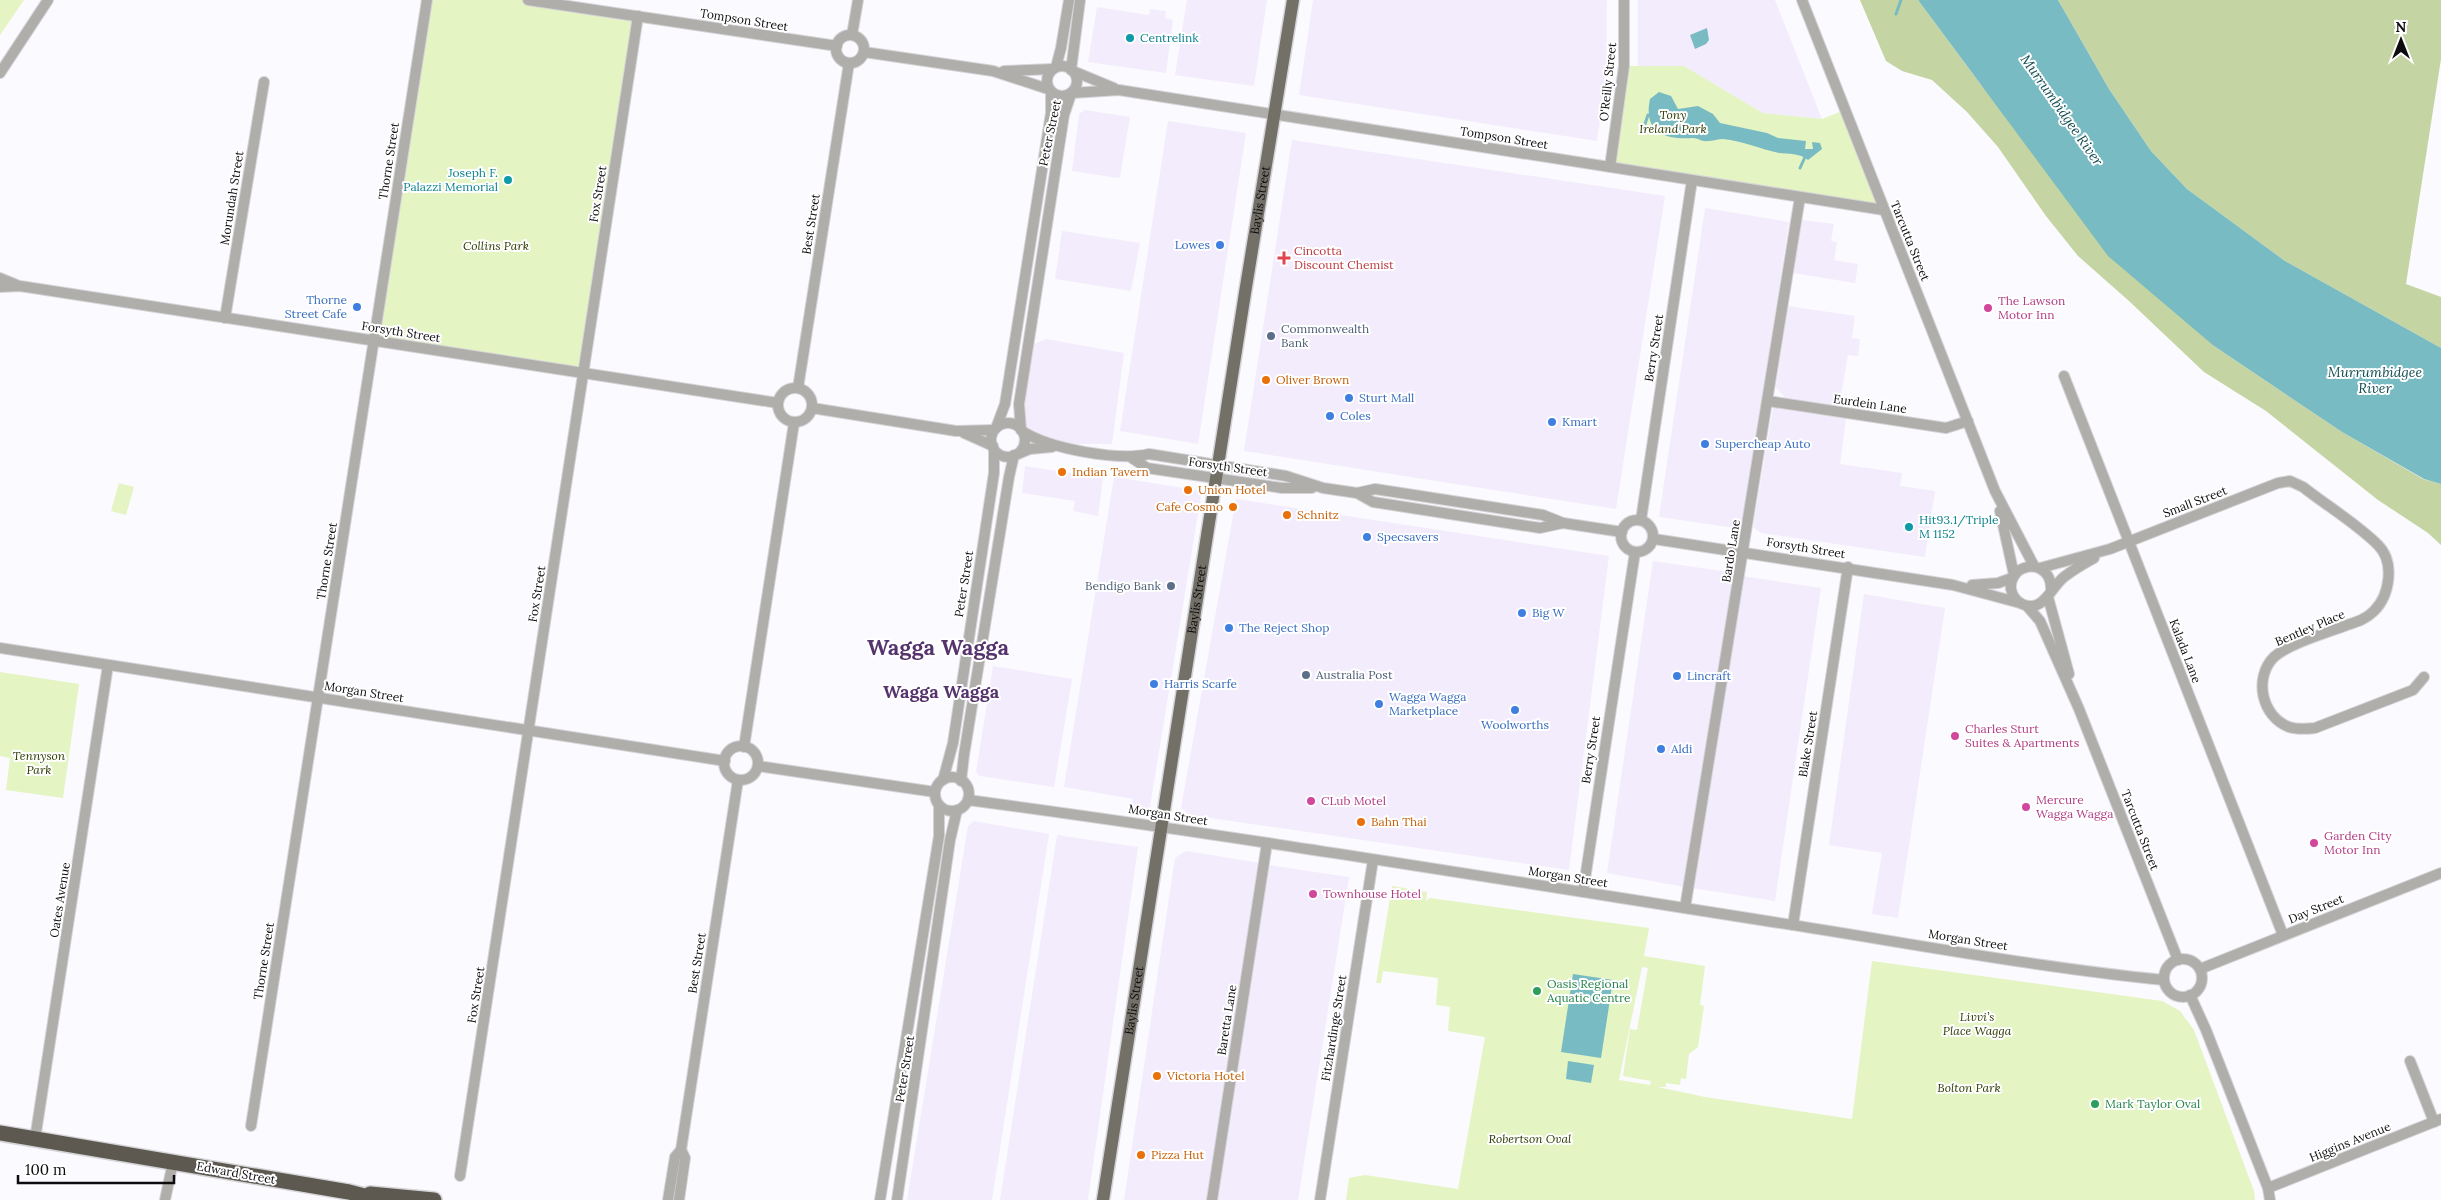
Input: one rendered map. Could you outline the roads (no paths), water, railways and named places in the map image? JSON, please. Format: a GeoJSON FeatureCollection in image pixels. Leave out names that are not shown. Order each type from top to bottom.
{"type":"FeatureCollection","features":[{"type":"Feature","properties":{"kind":"highway","name":"Edward Street"},"geometry":{"type":"LineString","coordinates":[[2,1133],[349,1192],[434,1200]]}},
{"type":"Feature","properties":{"kind":"highway","name":"Edward Street"},"geometry":{"type":"LineString","coordinates":[[349,1192],[380,1200]]}},
{"type":"Feature","properties":{"kind":"main road","name":"Baylis Street"},"geometry":{"type":"LineString","coordinates":[[1103,1200],[1293,0]]}},
{"type":"Feature","properties":{"kind":"street"},"geometry":{"type":"LineString","coordinates":[[0,73],[48,0]]}},
{"type":"Feature","properties":{"kind":"street","name":"Thorne Street"},"geometry":{"type":"LineString","coordinates":[[251,1126],[427,0]]}},
{"type":"Feature","properties":{"kind":"street","name":"Tompson Street"},"geometry":{"type":"LineString","coordinates":[[528,0],[837,46]]}},
{"type":"Feature","properties":{"kind":"street"},"geometry":{"type":"LineString","coordinates":[[852,36],[858,0]]}},
{"type":"Feature","properties":{"kind":"street"},"geometry":{"type":"LineString","coordinates":[[1050,91],[1046,81],[1054,68],[1061,48],[1069,0]]}},
{"type":"Feature","properties":{"kind":"street"},"geometry":{"type":"LineString","coordinates":[[864,52],[993,71],[1050,91],[1061,97],[1072,93],[1077,84],[1072,70],[1080,0]]}},
{"type":"Feature","properties":{"kind":"street","name":"O'Reilly Street"},"geometry":{"type":"LineString","coordinates":[[1610,167],[1624,66],[1624,0]]}},
{"type":"Feature","properties":{"kind":"street","name":"Tarcutta Street"},"geometry":{"type":"LineString","coordinates":[[1802,0],[1995,490],[2037,567]]}},
{"type":"Feature","properties":{"kind":"street","name":"Fox Street"},"geometry":{"type":"LineString","coordinates":[[460,1176],[638,16]]}},
{"type":"Feature","properties":{"kind":"street"},"geometry":{"type":"LineString","coordinates":[[852,36],[860,39],[864,52],[857,61],[849,63],[840,59],[837,46],[840,39],[852,36]]}},
{"type":"Feature","properties":{"kind":"street","name":"Best Street"},"geometry":{"type":"LineString","coordinates":[[798,388],[849,63]]}},
{"type":"Feature","properties":{"kind":"street"},"geometry":{"type":"LineString","coordinates":[[993,71],[1064,66],[1072,70]]}},
{"type":"Feature","properties":{"kind":"street","name":"Tompson Street"},"geometry":{"type":"LineString","coordinates":[[1072,70],[1119,90]]}},
{"type":"Feature","properties":{"kind":"street","name":"Morundah Street"},"geometry":{"type":"LineString","coordinates":[[224,318],[264,82]]}},
{"type":"Feature","properties":{"kind":"street","name":"Tompson Street"},"geometry":{"type":"LineString","coordinates":[[1072,93],[1119,90],[1884,210]]}},
{"type":"Feature","properties":{"kind":"street","name":"Peter Street"},"geometry":{"type":"LineString","coordinates":[[995,429],[1005,404],[1051,112],[1050,91]]}},
{"type":"Feature","properties":{"kind":"street","name":"Peter Street"},"geometry":{"type":"LineString","coordinates":[[1022,430],[1019,404],[1053,178],[1064,115],[1072,93]]}},
{"type":"Feature","properties":{"kind":"street","name":"Peter Street"},"geometry":{"type":"LineString","coordinates":[[1040,176],[1053,178]]}},
{"type":"Feature","properties":{"kind":"street","name":"Berry Street"},"geometry":{"type":"LineString","coordinates":[[1641,520],[1692,180]]}},
{"type":"Feature","properties":{"kind":"street","name":"Bardo Lane"},"geometry":{"type":"LineString","coordinates":[[1685,908],[1800,196]]}},
{"type":"Feature","properties":{"kind":"street"},"geometry":{"type":"LineString","coordinates":[[1032,227],[1046,229]]}},
{"type":"Feature","properties":{"kind":"street","name":"Forsyth Street"},"geometry":{"type":"LineString","coordinates":[[0,278],[20,286],[778,403]]}},
{"type":"Feature","properties":{"kind":"street","name":"Forsyth Street"},"geometry":{"type":"LineString","coordinates":[[0,288],[20,286]]}},
{"type":"Feature","properties":{"kind":"street"},"geometry":{"type":"LineString","coordinates":[[1022,292],[1036,294]]}},
{"type":"Feature","properties":{"kind":"street"},"geometry":{"type":"LineString","coordinates":[[1014,343],[1028,345]]}},
{"type":"Feature","properties":{"kind":"street","name":"Kalada Lane"},"geometry":{"type":"LineString","coordinates":[[2064,376],[2283,935]]}},
{"type":"Feature","properties":{"kind":"street"},"geometry":{"type":"LineString","coordinates":[[798,388],[804,390],[811,398],[812,408],[808,417],[794,423],[780,414],[778,403],[783,393],[787,390],[798,388]]}},
{"type":"Feature","properties":{"kind":"street","name":"Eurdein Lane"},"geometry":{"type":"LineString","coordinates":[[1768,401],[1946,428],[1968,421]]}},
{"type":"Feature","properties":{"kind":"street"},"geometry":{"type":"LineString","coordinates":[[812,408],[956,430],[995,429],[1004,424],[1013,424],[1022,430],[1024,443],[1015,455],[1000,530],[961,781]]}},
{"type":"Feature","properties":{"kind":"street"},"geometry":{"type":"LineString","coordinates":[[744,747],[794,423]]}},
{"type":"Feature","properties":{"kind":"street"},"geometry":{"type":"LineString","coordinates":[[994,448],[991,438],[995,429]]}},
{"type":"Feature","properties":{"kind":"street"},"geometry":{"type":"LineString","coordinates":[[956,430],[979,438],[1006,457],[1015,455]]}},
{"type":"Feature","properties":{"kind":"street","name":"Forsyth Street"},"geometry":{"type":"LineString","coordinates":[[1022,430],[1056,446]]}},
{"type":"Feature","properties":{"kind":"street","name":"Forsyth Street"},"geometry":{"type":"LineString","coordinates":[[1015,455],[1030,449],[1056,446],[1132,458],[1149,454],[1286,476],[1323,488]]}},
{"type":"Feature","properties":{"kind":"street","name":"Peter Street"},"geometry":{"type":"LineString","coordinates":[[943,780],[952,749],[986,528],[994,473],[994,448]]}},
{"type":"Feature","properties":{"kind":"street","name":"Forsyth Street"},"geometry":{"type":"LineString","coordinates":[[1132,458],[1147,468],[1282,488],[1323,488],[1357,493],[1375,489],[1543,515],[1563,523],[1622,532]]}},
{"type":"Feature","properties":{"kind":"street","name":"Small Street"},"geometry":{"type":"LineString","coordinates":[[2050,594],[2075,569],[2110,549],[2278,483],[2290,481]]}},
{"type":"Feature","properties":{"kind":"street","name":"Bentley Place"},"geometry":{"type":"LineString","coordinates":[[2290,481],[2303,487],[2379,546],[2388,566],[2388,581],[2380,603],[2365,618],[2286,650],[2274,658],[2266,669],[2262,682],[2263,697],[2269,710],[2288,727],[2301,730],[2316,728],[2413,690],[2424,677]]}},
{"type":"Feature","properties":{"kind":"street","name":"Tarcutta Street"},"geometry":{"type":"LineString","coordinates":[[1995,490],[2013,577]]}},
{"type":"Feature","properties":{"kind":"street"},"geometry":{"type":"LineString","coordinates":[[1641,520],[1649,525],[1654,539],[1649,548],[1635,552],[1626,548],[1622,543],[1622,532],[1630,522],[1641,520]]}},
{"type":"Feature","properties":{"kind":"street"},"geometry":{"type":"LineString","coordinates":[[986,528],[1000,530]]}},
{"type":"Feature","properties":{"kind":"street","name":"Forsyth Street"},"geometry":{"type":"LineString","coordinates":[[1654,539],[1848,567],[1953,585],[2024,604]]}},
{"type":"Feature","properties":{"kind":"street","name":"Small Street"},"geometry":{"type":"LineString","coordinates":[[2037,567],[2110,549]]}},
{"type":"Feature","properties":{"kind":"street","name":"Berry Street"},"geometry":{"type":"LineString","coordinates":[[1582,892],[1635,552]]}},
{"type":"Feature","properties":{"kind":"street","name":"Blake Street"},"geometry":{"type":"LineString","coordinates":[[1793,925],[1848,567]]}},
{"type":"Feature","properties":{"kind":"street"},"geometry":{"type":"LineString","coordinates":[[2037,567],[2050,577],[2050,594],[2039,605],[2024,604],[2011,589],[2013,577],[2022,568],[2037,567]]}},
{"type":"Feature","properties":{"kind":"street","name":"Forsyth Street"},"geometry":{"type":"LineString","coordinates":[[1953,585],[1982,585],[2013,577]]}},
{"type":"Feature","properties":{"kind":"street"},"geometry":{"type":"LineString","coordinates":[[977,583],[991,584]]}},
{"type":"Feature","properties":{"kind":"street","name":"Tarcutta Street"},"geometry":{"type":"LineString","coordinates":[[2050,594],[2079,709]]}},
{"type":"Feature","properties":{"kind":"street","name":"Tarcutta Street"},"geometry":{"type":"LineString","coordinates":[[2024,604],[2040,621],[2079,709],[2178,960]]}},
{"type":"Feature","properties":{"kind":"street"},"geometry":{"type":"LineString","coordinates":[[968,645],[981,647]]}},
{"type":"Feature","properties":{"kind":"street","name":"Morgan Street"},"geometry":{"type":"LineString","coordinates":[[0,648],[724,761]]}},
{"type":"Feature","properties":{"kind":"street","name":"Oates Avenue"},"geometry":{"type":"LineString","coordinates":[[35,1139],[108,664]]}},
{"type":"Feature","properties":{"kind":"street"},"geometry":{"type":"LineString","coordinates":[[960,697],[973,699]]}},
{"type":"Feature","properties":{"kind":"street"},"geometry":{"type":"LineString","coordinates":[[744,747],[756,756],[758,766],[753,776],[738,780],[726,771],[724,761],[729,752],[744,747]]}},
{"type":"Feature","properties":{"kind":"street"},"geometry":{"type":"LineString","coordinates":[[758,766],[935,792]]}},
{"type":"Feature","properties":{"kind":"street"},"geometry":{"type":"LineString","coordinates":[[952,778],[961,781],[968,789],[968,800],[957,810],[948,811],[939,806],[935,792],[943,780],[952,778]]}},
{"type":"Feature","properties":{"kind":"street","name":"Best Street"},"geometry":{"type":"LineString","coordinates":[[668,1200],[675,1157],[681,1150],[738,780]]}},
{"type":"Feature","properties":{"kind":"street","name":"Morgan Street"},"geometry":{"type":"LineString","coordinates":[[968,800],[1162,826],[2112,975],[2164,980]]}},
{"type":"Feature","properties":{"kind":"street","name":"Peter Street"},"geometry":{"type":"LineString","coordinates":[[880,1200],[939,836],[939,806]]}},
{"type":"Feature","properties":{"kind":"street","name":"Peter Street"},"geometry":{"type":"LineString","coordinates":[[882,1188],[898,1195],[957,810]]}},
{"type":"Feature","properties":{"kind":"street","name":"Baretta Lane"},"geometry":{"type":"LineString","coordinates":[[1212,1200],[1267,843]]}},
{"type":"Feature","properties":{"kind":"street","name":"Fitzhardinge Street"},"geometry":{"type":"LineString","coordinates":[[1320,1200],[1373,860]]}},
{"type":"Feature","properties":{"kind":"street","name":"Day Street"},"geometry":{"type":"LineString","coordinates":[[2200,969],[2441,873]]}},
{"type":"Feature","properties":{"kind":"street"},"geometry":{"type":"LineString","coordinates":[[931,884],[944,885]]}},
{"type":"Feature","properties":{"kind":"street"},"geometry":{"type":"LineString","coordinates":[[922,942],[936,944]]}},
{"type":"Feature","properties":{"kind":"street"},"geometry":{"type":"LineString","coordinates":[[2178,960],[2188,960],[2200,969],[2201,981],[2199,987],[2190,995],[2179,996],[2173,994],[2164,980],[2166,970],[2178,960]]}},
{"type":"Feature","properties":{"kind":"street"},"geometry":{"type":"LineString","coordinates":[[2190,995],[2206,1030],[2268,1188],[2270,1200]]}},
{"type":"Feature","properties":{"kind":"street"},"geometry":{"type":"LineString","coordinates":[[911,1007],[926,1009]]}},
{"type":"Feature","properties":{"kind":"street"},"geometry":{"type":"LineString","coordinates":[[2410,1061],[2437,1121]]}},
{"type":"Feature","properties":{"kind":"street"},"geometry":{"type":"LineString","coordinates":[[902,1064],[918,1068]]}},
{"type":"Feature","properties":{"kind":"street","name":"Higgins Avenue"},"geometry":{"type":"LineString","coordinates":[[2268,1188],[2437,1121]]}},
{"type":"Feature","properties":{"kind":"street"},"geometry":{"type":"LineString","coordinates":[[891,1130],[908,1132]]}},
{"type":"Feature","properties":{"kind":"street","name":"Best Street"},"geometry":{"type":"LineString","coordinates":[[679,1200],[685,1158],[681,1150]]}},
{"type":"Feature","properties":{"kind":"street"},"geometry":{"type":"LineString","coordinates":[[165,1200],[173,1162]]}},
{"type":"Feature","properties":{"kind":"street"},"geometry":{"type":"LineString","coordinates":[[2268,1188],[2278,1200]]}},
{"type":"Feature","properties":{"kind":"water","name":"Murrumbidgee River"},"geometry":{"type":"Polygon","coordinates":[[[1918,0],[2058,0],[2109,89],[2151,151],[2187,189],[2285,261],[2441,348],[2441,484],[2424,479],[2342,432],[2214,346],[2108,256],[1918,0]]]}},
{"type":"Feature","properties":{"kind":"water"},"geometry":{"type":"Polygon","coordinates":[[[1707,28],[1709,40],[1706,44],[1695,49],[1690,35],[1707,28]]]}},
{"type":"Feature","properties":{"kind":"water"},"geometry":{"type":"Polygon","coordinates":[[[1659,92],[1671,96],[1678,109],[1698,106],[1713,114],[1720,123],[1767,133],[1778,138],[1806,141],[1805,149],[1813,149],[1812,142],[1820,143],[1822,149],[1808,160],[1798,155],[1779,153],[1730,140],[1706,141],[1665,135],[1658,132],[1650,119],[1650,99],[1659,92]]]}},
{"type":"Feature","properties":{"kind":"water"},"geometry":{"type":"Polygon","coordinates":[[[1573,974],[1613,980],[1601,1058],[1561,1052],[1573,974]]]}},
{"type":"Feature","properties":{"kind":"water"},"geometry":{"type":"Polygon","coordinates":[[[1568,1061],[1594,1065],[1591,1083],[1566,1079],[1568,1061]]]}},
{"type":"Feature","properties":{"kind":"waterway"},"geometry":{"type":"LineString","coordinates":[[1896,14],[1901,0]]}},
{"type":"Feature","properties":{"kind":"waterway"},"geometry":{"type":"LineString","coordinates":[[1643,130],[1648,115]]}},
{"type":"Feature","properties":{"kind":"waterway"},"geometry":{"type":"LineString","coordinates":[[1800,168],[1805,157]]}},
{"type":"Feature","properties":{"kind":"place","name":"Centrelink"},"geometry":{"type":"Point","coordinates":[1130,38]}},
{"type":"Feature","properties":{"kind":"place","name":"Joseph F. Palazzi Memorial"},"geometry":{"type":"Point","coordinates":[508,180]}},
{"type":"Feature","properties":{"kind":"place","name":"Lowes"},"geometry":{"type":"Point","coordinates":[1220,245]}},
{"type":"Feature","properties":{"kind":"place","name":"Cincotta Discount Chemist"},"geometry":{"type":"Point","coordinates":[1284,258]}},
{"type":"Feature","properties":{"kind":"place","name":"Thorne Street Cafe"},"geometry":{"type":"Point","coordinates":[357,307]}},
{"type":"Feature","properties":{"kind":"place","name":"The Lawson Motor Inn"},"geometry":{"type":"Point","coordinates":[1988,308]}},
{"type":"Feature","properties":{"kind":"place","name":"Commonwealth Bank"},"geometry":{"type":"Point","coordinates":[1271,336]}},
{"type":"Feature","properties":{"kind":"place","name":"Oliver Brown"},"geometry":{"type":"Point","coordinates":[1266,380]}},
{"type":"Feature","properties":{"kind":"place","name":"Sturt Mall"},"geometry":{"type":"Point","coordinates":[1349,398]}},
{"type":"Feature","properties":{"kind":"place","name":"Coles"},"geometry":{"type":"Point","coordinates":[1330,416]}},
{"type":"Feature","properties":{"kind":"place","name":"Kmart"},"geometry":{"type":"Point","coordinates":[1552,422]}},
{"type":"Feature","properties":{"kind":"place","name":"Supercheap Auto"},"geometry":{"type":"Point","coordinates":[1705,444]}},
{"type":"Feature","properties":{"kind":"place","name":"Indian Tavern"},"geometry":{"type":"Point","coordinates":[1062,472]}},
{"type":"Feature","properties":{"kind":"place","name":"Union Hotel"},"geometry":{"type":"Point","coordinates":[1188,490]}},
{"type":"Feature","properties":{"kind":"place","name":"Cafe Cosmo"},"geometry":{"type":"Point","coordinates":[1233,507]}},
{"type":"Feature","properties":{"kind":"place","name":"Schnitz"},"geometry":{"type":"Point","coordinates":[1287,515]}},
{"type":"Feature","properties":{"kind":"place","name":"Hit93.1/Triple M 1152"},"geometry":{"type":"Point","coordinates":[1909,527]}},
{"type":"Feature","properties":{"kind":"place","name":"Specsavers"},"geometry":{"type":"Point","coordinates":[1367,537]}},
{"type":"Feature","properties":{"kind":"place","name":"Bendigo Bank"},"geometry":{"type":"Point","coordinates":[1171,586]}},
{"type":"Feature","properties":{"kind":"place","name":"Big W"},"geometry":{"type":"Point","coordinates":[1522,613]}},
{"type":"Feature","properties":{"kind":"place","name":"The Reject Shop"},"geometry":{"type":"Point","coordinates":[1229,628]}},
{"type":"Feature","properties":{"kind":"place","name":"Australia Post"},"geometry":{"type":"Point","coordinates":[1306,675]}},
{"type":"Feature","properties":{"kind":"place","name":"Lincraft"},"geometry":{"type":"Point","coordinates":[1677,676]}},
{"type":"Feature","properties":{"kind":"place","name":"Harris Scarfe"},"geometry":{"type":"Point","coordinates":[1154,684]}},
{"type":"Feature","properties":{"kind":"place","name":"Wagga Wagga Marketplace"},"geometry":{"type":"Point","coordinates":[1379,704]}},
{"type":"Feature","properties":{"kind":"place","name":"Woolworths"},"geometry":{"type":"Point","coordinates":[1515,710]}},
{"type":"Feature","properties":{"kind":"place","name":"Charles Sturt Suites & Apartments"},"geometry":{"type":"Point","coordinates":[1955,736]}},
{"type":"Feature","properties":{"kind":"place","name":"Aldi"},"geometry":{"type":"Point","coordinates":[1661,749]}},
{"type":"Feature","properties":{"kind":"place","name":"CLub Motel"},"geometry":{"type":"Point","coordinates":[1311,801]}},
{"type":"Feature","properties":{"kind":"place","name":"Mercure Wagga Wagga"},"geometry":{"type":"Point","coordinates":[2026,807]}},
{"type":"Feature","properties":{"kind":"place","name":"Bahn Thai"},"geometry":{"type":"Point","coordinates":[1361,822]}},
{"type":"Feature","properties":{"kind":"place","name":"Garden City Motor Inn"},"geometry":{"type":"Point","coordinates":[2314,843]}},
{"type":"Feature","properties":{"kind":"place","name":"Townhouse Hotel"},"geometry":{"type":"Point","coordinates":[1313,894]}},
{"type":"Feature","properties":{"kind":"place","name":"Oasis Regional Aquatic Centre"},"geometry":{"type":"Point","coordinates":[1537,991]}},
{"type":"Feature","properties":{"kind":"place","name":"Victoria Hotel"},"geometry":{"type":"Point","coordinates":[1157,1076]}},
{"type":"Feature","properties":{"kind":"place","name":"Mark Taylor Oval"},"geometry":{"type":"Point","coordinates":[2095,1104]}},
{"type":"Feature","properties":{"kind":"place","name":"Pizza Hut"},"geometry":{"type":"Point","coordinates":[1141,1155]}},
{"type":"Feature","properties":{"kind":"district","name":"Wagga Wagga"},"geometry":{"type":"Point","coordinates":[938,647]}},
{"type":"Feature","properties":{"kind":"district","name":"Wagga Wagga"},"geometry":{"type":"Point","coordinates":[941,692]}},
{"type":"Feature","properties":{"kind":"park label","name":"Tony Ireland Park"},"geometry":{"type":"Point","coordinates":[1673,122]}},
{"type":"Feature","properties":{"kind":"park label","name":"Collins Park"},"geometry":{"type":"Point","coordinates":[496,246]}},
{"type":"Feature","properties":{"kind":"park label","name":"Tennyson Park"},"geometry":{"type":"Point","coordinates":[39,763]}},
{"type":"Feature","properties":{"kind":"park label","name":"Livvi’s Place Wagga"},"geometry":{"type":"Point","coordinates":[1977,1024]}},
{"type":"Feature","properties":{"kind":"park label","name":"Bolton Park"},"geometry":{"type":"Point","coordinates":[1969,1088]}},
{"type":"Feature","properties":{"kind":"park label","name":"Robertson Oval"},"geometry":{"type":"Point","coordinates":[1530,1139]}}]}
